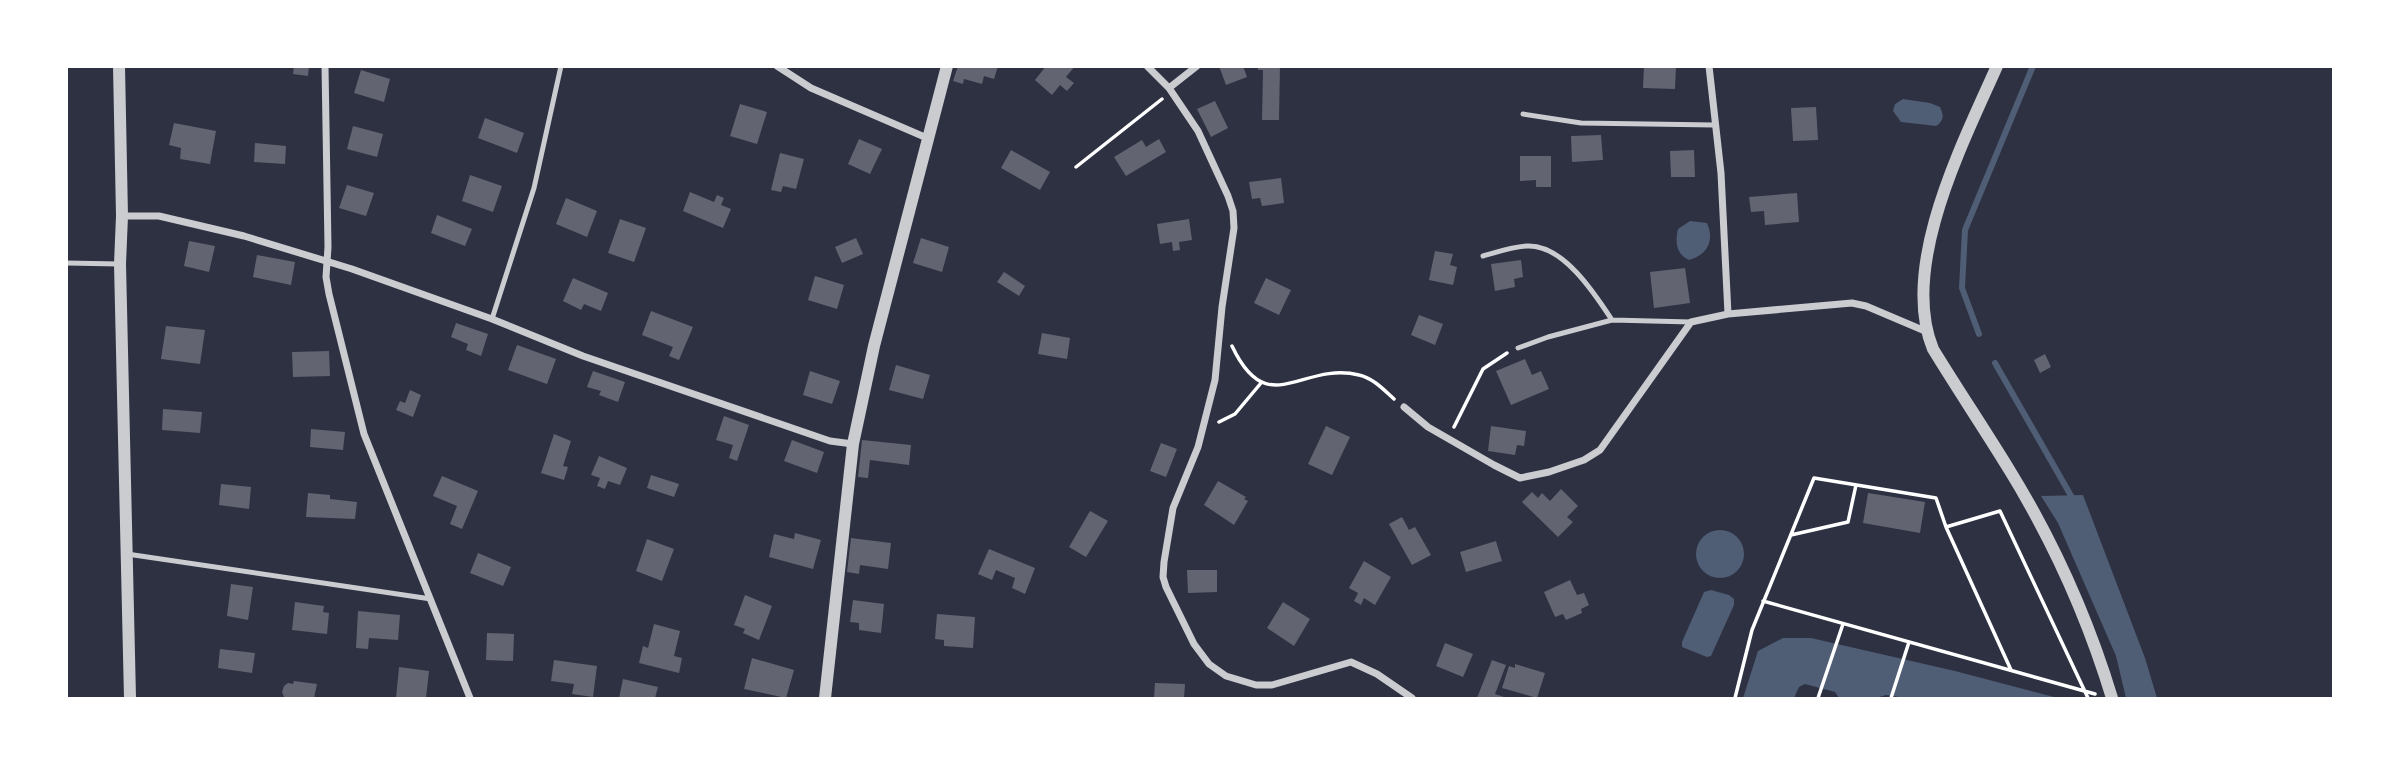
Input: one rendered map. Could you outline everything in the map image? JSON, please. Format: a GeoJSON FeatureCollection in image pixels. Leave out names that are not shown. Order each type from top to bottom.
{"type":"FeatureCollection","features":[{"type":"Feature","properties":{"kind":"street"},"geometry":{"type":"LineString","coordinates":[[118,66],[130,698]]}},
{"type":"Feature","properties":{"kind":"street"},"geometry":{"type":"LineString","coordinates":[[325,66],[326,261],[329,294],[364,433],[470,698]]}},
{"type":"Feature","properties":{"kind":"street"},"geometry":{"type":"LineString","coordinates":[[777,66],[811,88],[927,138]]}},
{"type":"Feature","properties":{"kind":"street"},"geometry":{"type":"LineString","coordinates":[[825,698],[853,444],[875,344],[947,66]]}},
{"type":"Feature","properties":{"kind":"street"},"geometry":{"type":"LineString","coordinates":[[1147,66],[1171,91],[1198,131],[1233,211],[1232,251],[1222,307],[1215,380],[1202,433],[1173,508],[1163,577],[1170,597],[1194,644],[1209,664],[1226,676],[1242,682],[1272,685],[1351,662],[1377,674],[1412,698]]}},
{"type":"Feature","properties":{"kind":"street"},"geometry":{"type":"LineString","coordinates":[[1171,91],[1197,66]]}},
{"type":"Feature","properties":{"kind":"street"},"geometry":{"type":"LineString","coordinates":[[1709,66],[1721,173],[1728,314]]}},
{"type":"Feature","properties":{"kind":"street"},"geometry":{"type":"LineString","coordinates":[[1997,66],[1964,141],[1932,228],[1925,271],[1925,331],[1933,349],[2010,471],[2044,531],[2089,634],[2112,698]]}},
{"type":"Feature","properties":{"kind":"street"},"geometry":{"type":"LineString","coordinates":[[122,216],[159,216],[244,236],[326,261],[492,319],[583,356],[680,390],[830,440],[853,444]]}},
{"type":"Feature","properties":{"kind":"street"},"geometry":{"type":"LineString","coordinates":[[1404,407],[1428,427],[1494,466],[1520,478],[1584,460],[1600,450],[1691,322],[1728,314],[1852,303],[1866,306],[1925,331]]}},
{"type":"Feature","properties":{"kind":"lane"},"geometry":{"type":"LineString","coordinates":[[492,319],[534,188],[561,66]]}},
{"type":"Feature","properties":{"kind":"lane"},"geometry":{"type":"LineString","coordinates":[[1523,114],[1581,122],[1714,125]]}},
{"type":"Feature","properties":{"kind":"lane"},"geometry":{"type":"LineString","coordinates":[[1483,256],[1537,246],[1580,275],[1612,320]]}},
{"type":"Feature","properties":{"kind":"lane"},"geometry":{"type":"LineString","coordinates":[[66,263],[120,264]]}},
{"type":"Feature","properties":{"kind":"lane"},"geometry":{"type":"LineString","coordinates":[[1518,348],[1612,320],[1691,322]]}},
{"type":"Feature","properties":{"kind":"lane"},"geometry":{"type":"LineString","coordinates":[[127,554],[431,599]]}},
{"type":"Feature","properties":{"kind":"path"},"geometry":{"type":"LineString","coordinates":[[1076,167],[1171,91]]}},
{"type":"Feature","properties":{"kind":"path"},"geometry":{"type":"LineString","coordinates":[[1231,345],[1240,364],[1253,377],[1274,387],[1328,373],[1360,375],[1373,381],[1404,407]]}},
{"type":"Feature","properties":{"kind":"path"},"geometry":{"type":"LineString","coordinates":[[1449,438],[1483,369],[1518,348]]}},
{"type":"Feature","properties":{"kind":"path"},"geometry":{"type":"LineString","coordinates":[[1202,433],[1235,414],[1262,382]]}},
{"type":"Feature","properties":{"kind":"path"},"geometry":{"type":"LineString","coordinates":[[1735,698],[1752,630],[1814,478],[1936,498],[1946,527],[2011,670]]}},
{"type":"Feature","properties":{"kind":"path"},"geometry":{"type":"LineString","coordinates":[[1790,535],[1847,522],[1856,485]]}},
{"type":"Feature","properties":{"kind":"path"},"geometry":{"type":"LineString","coordinates":[[1946,527],[2000,511],[2088,698]]}},
{"type":"Feature","properties":{"kind":"path"},"geometry":{"type":"LineString","coordinates":[[1763,601],[2097,695]]}},
{"type":"Feature","properties":{"kind":"path"},"geometry":{"type":"LineString","coordinates":[[1818,698],[1843,624]]}},
{"type":"Feature","properties":{"kind":"path"},"geometry":{"type":"LineString","coordinates":[[1891,698],[1909,642]]}},
{"type":"Feature","properties":{"kind":"water"},"geometry":{"type":"Polygon","coordinates":[[[1903,99],[1940,107],[1942,120],[1936,126],[1901,122],[1893,111],[1895,104],[1903,99]]]}},
{"type":"Feature","properties":{"kind":"water"},"geometry":{"type":"Polygon","coordinates":[[[1690,221],[1707,223],[1710,241],[1701,255],[1689,260],[1679,251],[1677,238],[1678,229],[1690,221]]]}},
{"type":"Feature","properties":{"kind":"water"},"geometry":{"type":"Polygon","coordinates":[[[2083,495],[2145,658],[2157,698],[2126,698],[2116,656],[2058,523],[2041,496],[2083,495]]]}},
{"type":"Feature","properties":{"kind":"water"},"geometry":{"type":"Polygon","coordinates":[[[1720,530],[1737,537],[1744,554],[1737,571],[1720,578],[1703,571],[1696,554],[1703,537],[1720,530]]]}},
{"type":"Feature","properties":{"kind":"water"},"geometry":{"type":"Polygon","coordinates":[[[1711,590],[1729,595],[1734,599],[1734,605],[1711,656],[1707,657],[1682,647],[1682,642],[1704,592],[1711,590]]]}},
{"type":"Feature","properties":{"kind":"water"},"geometry":{"type":"Polygon","coordinates":[[[1783,638],[1811,638],[2058,698],[1905,698],[1886,695],[1876,698],[1839,698],[1835,692],[1805,684],[1799,687],[1794,698],[1743,698],[1758,651],[1783,638]]]}},
{"type":"Feature","properties":{"kind":"building"},"geometry":{"type":"Polygon","coordinates":[[[294,66],[309,66],[308,76],[293,74],[294,66]]]}},
{"type":"Feature","properties":{"kind":"building"},"geometry":{"type":"Polygon","coordinates":[[[958,66],[998,66],[994,79],[984,76],[982,84],[964,79],[963,84],[953,81],[958,66]]]}},
{"type":"Feature","properties":{"kind":"building"},"geometry":{"type":"Polygon","coordinates":[[[1046,66],[1075,66],[1066,77],[1074,83],[1067,91],[1060,85],[1052,95],[1035,80],[1046,66]]]}},
{"type":"Feature","properties":{"kind":"building"},"geometry":{"type":"Polygon","coordinates":[[[1219,66],[1243,66],[1247,77],[1226,85],[1219,66]]]}},
{"type":"Feature","properties":{"kind":"building"},"geometry":{"type":"Polygon","coordinates":[[[1258,66],[1280,66],[1279,120],[1262,120],[1263,70],[1258,70],[1258,66]]]}},
{"type":"Feature","properties":{"kind":"building"},"geometry":{"type":"Polygon","coordinates":[[[1644,66],[1676,66],[1675,89],[1643,88],[1644,66]]]}},
{"type":"Feature","properties":{"kind":"building"},"geometry":{"type":"Polygon","coordinates":[[[361,70],[390,79],[384,102],[354,93],[361,70]]]}},
{"type":"Feature","properties":{"kind":"building"},"geometry":{"type":"Polygon","coordinates":[[[1215,101],[1228,128],[1211,137],[1197,109],[1215,101]]]}},
{"type":"Feature","properties":{"kind":"building"},"geometry":{"type":"Polygon","coordinates":[[[740,104],[767,112],[757,144],[730,136],[740,104]]]}},
{"type":"Feature","properties":{"kind":"building"},"geometry":{"type":"Polygon","coordinates":[[[1816,107],[1818,140],[1793,141],[1791,108],[1816,107]]]}},
{"type":"Feature","properties":{"kind":"building"},"geometry":{"type":"Polygon","coordinates":[[[485,118],[524,133],[517,153],[478,138],[485,118]]]}},
{"type":"Feature","properties":{"kind":"building"},"geometry":{"type":"Polygon","coordinates":[[[174,123],[216,131],[210,164],[180,159],[181,148],[169,145],[174,123]]]}},
{"type":"Feature","properties":{"kind":"building"},"geometry":{"type":"Polygon","coordinates":[[[353,126],[383,134],[377,157],[347,149],[353,126]]]}},
{"type":"Feature","properties":{"kind":"building"},"geometry":{"type":"Polygon","coordinates":[[[1601,135],[1603,160],[1572,162],[1571,136],[1601,135]]]}},
{"type":"Feature","properties":{"kind":"building"},"geometry":{"type":"Polygon","coordinates":[[[859,139],[882,149],[870,174],[848,164],[859,139]]]}},
{"type":"Feature","properties":{"kind":"building"},"geometry":{"type":"Polygon","coordinates":[[[1159,139],[1166,152],[1126,176],[1114,157],[1142,140],[1146,147],[1159,139]]]}},
{"type":"Feature","properties":{"kind":"building"},"geometry":{"type":"Polygon","coordinates":[[[255,143],[286,146],[285,164],[254,162],[255,143]]]}},
{"type":"Feature","properties":{"kind":"building"},"geometry":{"type":"Polygon","coordinates":[[[1011,150],[1050,172],[1040,190],[1001,168],[1011,150]]]}},
{"type":"Feature","properties":{"kind":"building"},"geometry":{"type":"Polygon","coordinates":[[[1694,150],[1695,177],[1671,177],[1670,151],[1694,150]]]}},
{"type":"Feature","properties":{"kind":"building"},"geometry":{"type":"Polygon","coordinates":[[[780,153],[804,159],[796,189],[783,186],[781,192],[771,190],[780,153]]]}},
{"type":"Feature","properties":{"kind":"building"},"geometry":{"type":"Polygon","coordinates":[[[1520,156],[1551,156],[1551,187],[1536,187],[1536,180],[1520,181],[1520,156]]]}},
{"type":"Feature","properties":{"kind":"building"},"geometry":{"type":"Polygon","coordinates":[[[470,175],[502,186],[493,212],[462,201],[470,175]]]}},
{"type":"Feature","properties":{"kind":"building"},"geometry":{"type":"Polygon","coordinates":[[[1281,178],[1284,203],[1262,206],[1260,198],[1252,199],[1249,182],[1281,178]]]}},
{"type":"Feature","properties":{"kind":"building"},"geometry":{"type":"Polygon","coordinates":[[[347,185],[374,193],[366,216],[339,208],[347,185]]]}},
{"type":"Feature","properties":{"kind":"building"},"geometry":{"type":"Polygon","coordinates":[[[690,192],[714,202],[717,195],[724,198],[721,205],[731,209],[723,228],[683,211],[690,192]]]}},
{"type":"Feature","properties":{"kind":"building"},"geometry":{"type":"Polygon","coordinates":[[[1797,193],[1799,222],[1765,225],[1764,211],[1751,212],[1749,197],[1797,193]]]}},
{"type":"Feature","properties":{"kind":"building"},"geometry":{"type":"Polygon","coordinates":[[[566,198],[597,211],[587,237],[556,224],[566,198]]]}},
{"type":"Feature","properties":{"kind":"building"},"geometry":{"type":"Polygon","coordinates":[[[437,215],[472,229],[465,246],[431,233],[437,215]]]}},
{"type":"Feature","properties":{"kind":"building"},"geometry":{"type":"Polygon","coordinates":[[[620,219],[646,228],[634,262],[608,253],[620,219]]]}},
{"type":"Feature","properties":{"kind":"building"},"geometry":{"type":"Polygon","coordinates":[[[1189,219],[1192,240],[1179,242],[1180,250],[1173,251],[1172,242],[1160,244],[1157,224],[1189,219]]]}},
{"type":"Feature","properties":{"kind":"building"},"geometry":{"type":"Polygon","coordinates":[[[856,238],[863,254],[842,263],[835,247],[856,238]]]}},
{"type":"Feature","properties":{"kind":"building"},"geometry":{"type":"Polygon","coordinates":[[[921,238],[949,247],[942,272],[913,263],[921,238]]]}},
{"type":"Feature","properties":{"kind":"building"},"geometry":{"type":"Polygon","coordinates":[[[189,241],[215,246],[209,272],[184,266],[189,241]]]}},
{"type":"Feature","properties":{"kind":"building"},"geometry":{"type":"Polygon","coordinates":[[[1435,251],[1453,254],[1450,265],[1457,267],[1453,285],[1429,280],[1435,251]]]}},
{"type":"Feature","properties":{"kind":"building"},"geometry":{"type":"Polygon","coordinates":[[[257,255],[295,262],[291,285],[253,277],[257,255]]]}},
{"type":"Feature","properties":{"kind":"building"},"geometry":{"type":"Polygon","coordinates":[[[1521,260],[1523,277],[1514,279],[1515,287],[1495,291],[1491,264],[1521,260]]]}},
{"type":"Feature","properties":{"kind":"building"},"geometry":{"type":"Polygon","coordinates":[[[1685,268],[1690,303],[1654,308],[1650,272],[1685,268]]]}},
{"type":"Feature","properties":{"kind":"building"},"geometry":{"type":"Polygon","coordinates":[[[1004,272],[1025,286],[1019,296],[997,282],[1004,272]]]}},
{"type":"Feature","properties":{"kind":"building"},"geometry":{"type":"Polygon","coordinates":[[[815,276],[844,285],[837,309],[808,300],[815,276]]]}},
{"type":"Feature","properties":{"kind":"building"},"geometry":{"type":"Polygon","coordinates":[[[573,278],[608,293],[601,311],[584,304],[581,310],[563,301],[573,278]]]}},
{"type":"Feature","properties":{"kind":"building"},"geometry":{"type":"Polygon","coordinates":[[[1266,278],[1291,290],[1279,315],[1254,303],[1266,278]]]}},
{"type":"Feature","properties":{"kind":"building"},"geometry":{"type":"Polygon","coordinates":[[[651,311],[693,327],[679,360],[669,356],[673,347],[642,335],[651,311]]]}},
{"type":"Feature","properties":{"kind":"building"},"geometry":{"type":"Polygon","coordinates":[[[1419,315],[1443,324],[1435,345],[1411,335],[1419,315]]]}},
{"type":"Feature","properties":{"kind":"building"},"geometry":{"type":"Polygon","coordinates":[[[456,323],[488,334],[481,356],[466,350],[468,344],[451,337],[456,323]]]}},
{"type":"Feature","properties":{"kind":"building"},"geometry":{"type":"Polygon","coordinates":[[[166,326],[205,330],[200,364],[161,359],[166,326]]]}},
{"type":"Feature","properties":{"kind":"building"},"geometry":{"type":"Polygon","coordinates":[[[1042,333],[1070,338],[1067,359],[1038,354],[1042,333]]]}},
{"type":"Feature","properties":{"kind":"building"},"geometry":{"type":"Polygon","coordinates":[[[517,345],[556,359],[547,384],[508,370],[517,345]]]}},
{"type":"Feature","properties":{"kind":"building"},"geometry":{"type":"Polygon","coordinates":[[[329,351],[330,376],[293,377],[292,352],[329,351]]]}},
{"type":"Feature","properties":{"kind":"building"},"geometry":{"type":"Polygon","coordinates":[[[2045,354],[2051,367],[2040,373],[2034,360],[2045,354]]]}},
{"type":"Feature","properties":{"kind":"building"},"geometry":{"type":"Polygon","coordinates":[[[1525,359],[1532,375],[1541,371],[1549,389],[1511,405],[1496,371],[1525,359]]]}},
{"type":"Feature","properties":{"kind":"building"},"geometry":{"type":"Polygon","coordinates":[[[896,365],[930,375],[923,399],[889,390],[896,365]]]}},
{"type":"Feature","properties":{"kind":"building"},"geometry":{"type":"Polygon","coordinates":[[[593,371],[625,382],[618,402],[599,395],[601,391],[587,387],[593,371]]]}},
{"type":"Feature","properties":{"kind":"building"},"geometry":{"type":"Polygon","coordinates":[[[810,371],[840,381],[832,404],[803,395],[810,371]]]}},
{"type":"Feature","properties":{"kind":"building"},"geometry":{"type":"Polygon","coordinates":[[[410,390],[421,395],[413,417],[396,410],[400,401],[405,403],[410,390]]]}},
{"type":"Feature","properties":{"kind":"building"},"geometry":{"type":"Polygon","coordinates":[[[163,409],[202,412],[200,433],[162,430],[163,409]]]}},
{"type":"Feature","properties":{"kind":"building"},"geometry":{"type":"Polygon","coordinates":[[[724,416],[749,425],[737,461],[729,458],[733,445],[716,440],[724,416]]]}},
{"type":"Feature","properties":{"kind":"building"},"geometry":{"type":"Polygon","coordinates":[[[1326,426],[1350,437],[1332,475],[1308,464],[1326,426]]]}},
{"type":"Feature","properties":{"kind":"building"},"geometry":{"type":"Polygon","coordinates":[[[1491,426],[1526,431],[1524,446],[1517,445],[1515,455],[1488,451],[1491,426]]]}},
{"type":"Feature","properties":{"kind":"building"},"geometry":{"type":"Polygon","coordinates":[[[311,429],[345,432],[343,450],[310,447],[311,429]]]}},
{"type":"Feature","properties":{"kind":"building"},"geometry":{"type":"Polygon","coordinates":[[[554,434],[571,441],[563,466],[568,467],[564,480],[541,473],[554,434]]]}},
{"type":"Feature","properties":{"kind":"building"},"geometry":{"type":"Polygon","coordinates":[[[792,440],[824,452],[817,473],[784,461],[792,440]]]}},
{"type":"Feature","properties":{"kind":"building"},"geometry":{"type":"Polygon","coordinates":[[[862,440],[911,445],[909,465],[870,460],[868,478],[858,477],[862,440]]]}},
{"type":"Feature","properties":{"kind":"building"},"geometry":{"type":"Polygon","coordinates":[[[1161,443],[1177,449],[1166,477],[1150,471],[1161,443]]]}},
{"type":"Feature","properties":{"kind":"building"},"geometry":{"type":"Polygon","coordinates":[[[599,456],[627,468],[620,485],[608,481],[605,489],[597,486],[600,478],[591,475],[599,456]]]}},
{"type":"Feature","properties":{"kind":"building"},"geometry":{"type":"Polygon","coordinates":[[[651,475],[679,484],[674,497],[647,488],[651,475]]]}},
{"type":"Feature","properties":{"kind":"building"},"geometry":{"type":"Polygon","coordinates":[[[442,476],[478,491],[462,529],[450,524],[457,506],[433,496],[442,476]]]}},
{"type":"Feature","properties":{"kind":"building"},"geometry":{"type":"Polygon","coordinates":[[[1218,481],[1246,497],[1244,499],[1248,501],[1234,525],[1204,505],[1218,481]]]}},
{"type":"Feature","properties":{"kind":"building"},"geometry":{"type":"Polygon","coordinates":[[[221,484],[251,487],[249,509],[219,505],[221,484]]]}},
{"type":"Feature","properties":{"kind":"building"},"geometry":{"type":"Polygon","coordinates":[[[1561,489],[1578,506],[1567,517],[1573,522],[1558,537],[1522,502],[1532,492],[1538,498],[1542,493],[1550,501],[1561,489]]]}},
{"type":"Feature","properties":{"kind":"building"},"geometry":{"type":"Polygon","coordinates":[[[308,493],[357,502],[355,519],[306,517],[308,493]]]}},
{"type":"Feature","properties":{"kind":"building"},"geometry":{"type":"Polygon","coordinates":[[[1868,493],[1925,502],[1920,533],[1863,523],[1868,493]]]}},
{"type":"Feature","properties":{"kind":"building"},"geometry":{"type":"Polygon","coordinates":[[[1090,511],[1108,521],[1086,557],[1069,547],[1090,511]]]}},
{"type":"Feature","properties":{"kind":"building"},"geometry":{"type":"Polygon","coordinates":[[[1402,517],[1409,530],[1415,527],[1431,555],[1412,565],[1389,524],[1402,517]]]}},
{"type":"Feature","properties":{"kind":"building"},"geometry":{"type":"Polygon","coordinates":[[[795,533],[821,540],[813,569],[769,557],[774,534],[794,539],[795,533]]]}},
{"type":"Feature","properties":{"kind":"building"},"geometry":{"type":"Polygon","coordinates":[[[851,538],[891,543],[888,569],[860,565],[859,574],[847,572],[851,538]]]}},
{"type":"Feature","properties":{"kind":"building"},"geometry":{"type":"Polygon","coordinates":[[[647,539],[674,549],[662,581],[636,571],[647,539]]]}},
{"type":"Feature","properties":{"kind":"building"},"geometry":{"type":"Polygon","coordinates":[[[1496,541],[1502,561],[1466,572],[1460,552],[1496,541]]]}},
{"type":"Feature","properties":{"kind":"building"},"geometry":{"type":"Polygon","coordinates":[[[989,549],[1035,568],[1025,594],[1012,588],[1015,578],[996,570],[992,580],[978,574],[989,549]]]}},
{"type":"Feature","properties":{"kind":"building"},"geometry":{"type":"Polygon","coordinates":[[[478,553],[511,567],[503,586],[470,573],[478,553]]]}},
{"type":"Feature","properties":{"kind":"building"},"geometry":{"type":"Polygon","coordinates":[[[1364,561],[1391,577],[1375,605],[1364,598],[1361,605],[1354,601],[1358,593],[1349,588],[1364,561]]]}},
{"type":"Feature","properties":{"kind":"building"},"geometry":{"type":"Polygon","coordinates":[[[1187,570],[1217,570],[1217,592],[1188,593],[1187,570]]]}},
{"type":"Feature","properties":{"kind":"building"},"geometry":{"type":"Polygon","coordinates":[[[1570,580],[1577,595],[1584,593],[1589,605],[1581,609],[1582,613],[1566,620],[1563,614],[1555,617],[1544,592],[1570,580]]]}},
{"type":"Feature","properties":{"kind":"building"},"geometry":{"type":"Polygon","coordinates":[[[231,584],[253,587],[248,620],[227,616],[231,584]]]}},
{"type":"Feature","properties":{"kind":"building"},"geometry":{"type":"Polygon","coordinates":[[[745,595],[772,606],[759,640],[743,633],[745,629],[734,625],[745,595]]]}},
{"type":"Feature","properties":{"kind":"building"},"geometry":{"type":"Polygon","coordinates":[[[853,600],[884,604],[881,633],[859,630],[859,623],[850,622],[853,600]]]}},
{"type":"Feature","properties":{"kind":"building"},"geometry":{"type":"Polygon","coordinates":[[[295,602],[324,606],[323,612],[329,613],[327,634],[292,630],[295,602]]]}},
{"type":"Feature","properties":{"kind":"building"},"geometry":{"type":"Polygon","coordinates":[[[1283,602],[1310,619],[1294,646],[1267,628],[1283,602]]]}},
{"type":"Feature","properties":{"kind":"building"},"geometry":{"type":"Polygon","coordinates":[[[358,611],[400,615],[398,640],[369,638],[368,649],[356,648],[358,611]]]}},
{"type":"Feature","properties":{"kind":"building"},"geometry":{"type":"Polygon","coordinates":[[[937,614],[975,617],[973,648],[944,646],[944,640],[935,639],[937,614]]]}},
{"type":"Feature","properties":{"kind":"building"},"geometry":{"type":"Polygon","coordinates":[[[654,624],[680,631],[674,656],[682,658],[679,673],[639,663],[643,646],[648,648],[654,624]]]}},
{"type":"Feature","properties":{"kind":"building"},"geometry":{"type":"Polygon","coordinates":[[[487,633],[514,634],[513,661],[486,660],[487,633]]]}},
{"type":"Feature","properties":{"kind":"building"},"geometry":{"type":"Polygon","coordinates":[[[1445,643],[1473,654],[1463,677],[1436,666],[1445,643]]]}},
{"type":"Feature","properties":{"kind":"building"},"geometry":{"type":"Polygon","coordinates":[[[220,649],[255,653],[252,673],[218,668],[220,649]]]}},
{"type":"Feature","properties":{"kind":"building"},"geometry":{"type":"Polygon","coordinates":[[[752,658],[794,670],[786,698],[744,689],[752,658]]]}},
{"type":"Feature","properties":{"kind":"building"},"geometry":{"type":"Polygon","coordinates":[[[554,660],[597,666],[593,697],[572,694],[574,684],[551,681],[554,660]]]}},
{"type":"Feature","properties":{"kind":"building"},"geometry":{"type":"Polygon","coordinates":[[[1492,660],[1506,665],[1495,694],[1507,698],[1477,698],[1492,660]]]}},
{"type":"Feature","properties":{"kind":"building"},"geometry":{"type":"Polygon","coordinates":[[[1515,664],[1545,673],[1537,698],[1502,688],[1509,666],[1515,668],[1515,664]]]}},
{"type":"Feature","properties":{"kind":"building"},"geometry":{"type":"Polygon","coordinates":[[[399,667],[429,671],[426,698],[396,698],[399,667]]]}},
{"type":"Feature","properties":{"kind":"building"},"geometry":{"type":"Polygon","coordinates":[[[623,679],[658,687],[655,698],[619,698],[623,679]]]}},
{"type":"Feature","properties":{"kind":"building"},"geometry":{"type":"Polygon","coordinates":[[[294,681],[317,684],[314,698],[284,697],[284,686],[293,684],[294,681]]]}},
{"type":"Feature","properties":{"kind":"building"},"geometry":{"type":"Polygon","coordinates":[[[1155,683],[1185,684],[1184,698],[1154,698],[1155,683]]]}},
{"type":"Feature","properties":{"kind":"waterway"},"geometry":{"type":"LineString","coordinates":[[1979,334],[1962,288],[1965,230],[2033,66]]}},
{"type":"Feature","properties":{"kind":"waterway"},"geometry":{"type":"LineString","coordinates":[[1995,363],[2074,501]]}}]}
